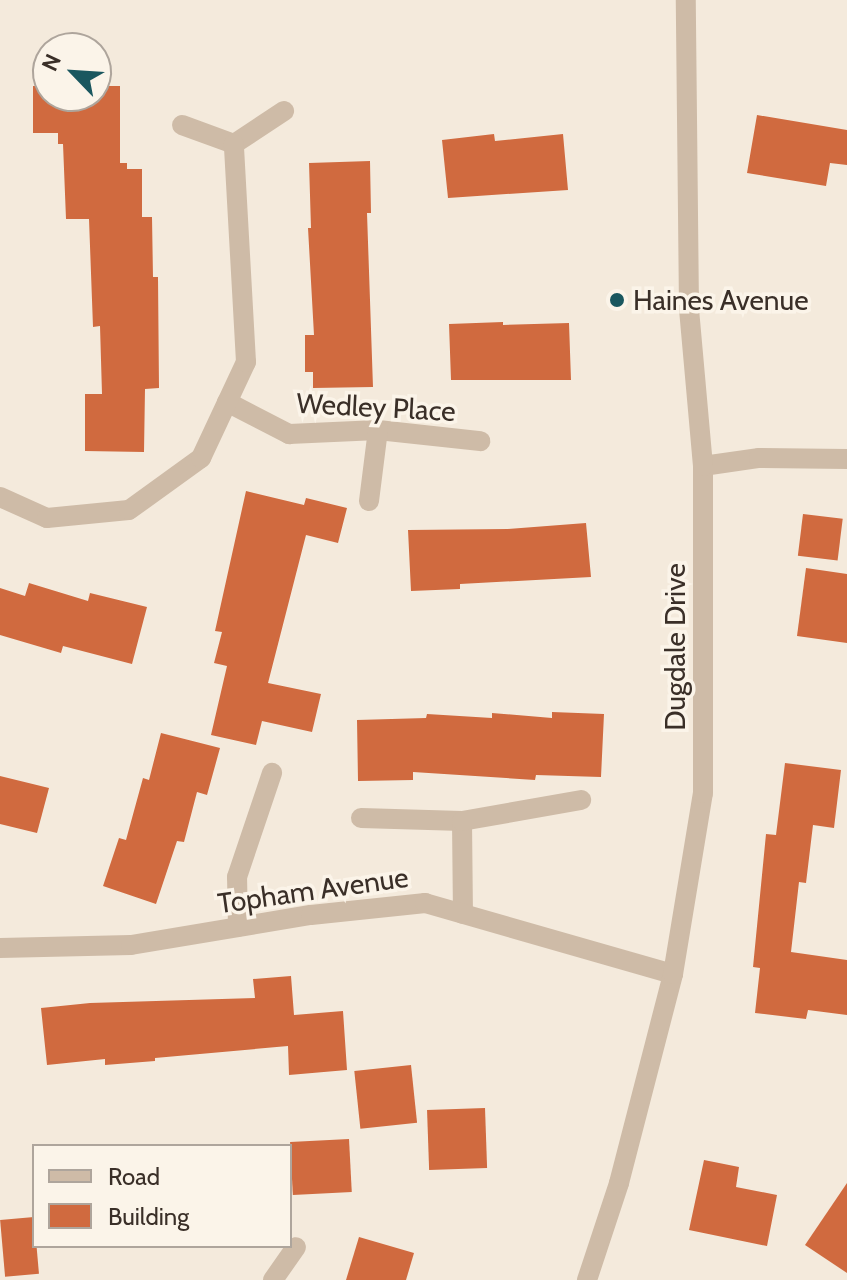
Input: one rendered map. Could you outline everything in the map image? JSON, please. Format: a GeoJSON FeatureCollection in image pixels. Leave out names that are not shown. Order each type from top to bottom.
{"type":"FeatureCollection","features":[{"type":"Feature","properties":{"kind":"street","name":"Dugdale Drive"},"geometry":{"type":"LineString","coordinates":[[587,1280],[619,1183],[673,974],[703,793],[703,466],[689,309],[686,0]]}},
{"type":"Feature","properties":{"kind":"street"},"geometry":{"type":"LineString","coordinates":[[234,144],[284,111]]}},
{"type":"Feature","properties":{"kind":"street"},"geometry":{"type":"LineString","coordinates":[[182,125],[234,144]]}},
{"type":"Feature","properties":{"kind":"street"},"geometry":{"type":"LineString","coordinates":[[0,497],[47,518],[129,510],[201,458],[246,362],[234,144]]}},
{"type":"Feature","properties":{"kind":"street","name":"Wedley Place"},"geometry":{"type":"LineString","coordinates":[[227,402],[289,434],[378,430],[480,441]]}},
{"type":"Feature","properties":{"kind":"street"},"geometry":{"type":"LineString","coordinates":[[369,501],[378,430]]}},
{"type":"Feature","properties":{"kind":"street"},"geometry":{"type":"LineString","coordinates":[[703,466],[759,458],[847,459]]}},
{"type":"Feature","properties":{"kind":"street"},"geometry":{"type":"LineString","coordinates":[[238,927],[237,877],[272,773]]}},
{"type":"Feature","properties":{"kind":"street"},"geometry":{"type":"LineString","coordinates":[[361,818],[462,821],[581,800]]}},
{"type":"Feature","properties":{"kind":"street"},"geometry":{"type":"LineString","coordinates":[[462,821],[463,914]]}},
{"type":"Feature","properties":{"kind":"street","name":"Topham Avenue"},"geometry":{"type":"LineString","coordinates":[[0,948],[131,945],[238,927],[425,903],[673,974]]}},
{"type":"Feature","properties":{"kind":"street"},"geometry":{"type":"LineString","coordinates":[[273,1280],[296,1247]]}},
{"type":"Feature","properties":{"kind":"building"},"geometry":{"type":"Polygon","coordinates":[[[112,86],[120,86],[120,163],[127,163],[127,169],[142,169],[142,217],[152,217],[153,277],[158,277],[159,388],[145,389],[144,452],[85,451],[85,394],[102,394],[100,326],[93,327],[89,219],[66,219],[63,144],[58,144],[58,133],[33,133],[33,112],[112,112],[112,86]]]}},
{"type":"Feature","properties":{"kind":"building"},"geometry":{"type":"Polygon","coordinates":[[[757,115],[847,130],[847,165],[830,163],[826,186],[747,173],[757,115]]]}},
{"type":"Feature","properties":{"kind":"building"},"geometry":{"type":"Polygon","coordinates":[[[494,134],[495,141],[563,134],[568,190],[448,198],[442,140],[494,134]]]}},
{"type":"Feature","properties":{"kind":"building"},"geometry":{"type":"Polygon","coordinates":[[[370,161],[371,213],[367,213],[373,387],[313,388],[313,372],[305,372],[305,335],[314,335],[308,228],[311,228],[309,163],[370,161]]]}},
{"type":"Feature","properties":{"kind":"building"},"geometry":{"type":"Polygon","coordinates":[[[503,322],[503,325],[569,323],[571,380],[451,380],[449,324],[503,322]]]}},
{"type":"Feature","properties":{"kind":"building"},"geometry":{"type":"Polygon","coordinates":[[[246,491],[304,505],[306,498],[347,508],[338,543],[306,535],[268,683],[321,694],[312,732],[262,721],[256,745],[211,735],[227,666],[214,663],[222,632],[215,631],[246,491]]]}},
{"type":"Feature","properties":{"kind":"building"},"geometry":{"type":"Polygon","coordinates":[[[803,514],[843,519],[838,561],[798,556],[803,514]]]}},
{"type":"Feature","properties":{"kind":"building"},"geometry":{"type":"Polygon","coordinates":[[[586,523],[591,577],[460,584],[460,589],[411,591],[408,530],[508,529],[586,523]]]}},
{"type":"Feature","properties":{"kind":"building"},"geometry":{"type":"Polygon","coordinates":[[[806,568],[847,574],[847,643],[797,636],[806,568]]]}},
{"type":"Feature","properties":{"kind":"building"},"geometry":{"type":"Polygon","coordinates":[[[29,583],[88,601],[90,593],[147,607],[132,664],[63,646],[61,653],[0,635],[0,588],[25,596],[29,583]]]}},
{"type":"Feature","properties":{"kind":"building"},"geometry":{"type":"Polygon","coordinates":[[[552,712],[604,714],[601,777],[536,775],[535,780],[413,772],[413,780],[358,781],[357,720],[426,718],[427,714],[492,718],[492,713],[552,718],[552,712]]]}},
{"type":"Feature","properties":{"kind":"building"},"geometry":{"type":"Polygon","coordinates":[[[161,733],[220,748],[207,795],[197,792],[184,842],[177,841],[156,904],[103,886],[119,838],[126,840],[143,778],[149,780],[161,733]]]}},
{"type":"Feature","properties":{"kind":"building"},"geometry":{"type":"Polygon","coordinates":[[[785,763],[841,770],[834,828],[813,825],[806,883],[799,882],[791,952],[847,960],[847,1015],[808,1010],[806,1019],[755,1013],[760,968],[753,967],[766,834],[776,835],[785,763]]]}},
{"type":"Feature","properties":{"kind":"building"},"geometry":{"type":"Polygon","coordinates":[[[0,776],[49,788],[37,833],[0,824],[0,776]]]}},
{"type":"Feature","properties":{"kind":"building"},"geometry":{"type":"Polygon","coordinates":[[[291,976],[294,1015],[343,1011],[347,1070],[289,1075],[288,1046],[105,1065],[105,1059],[47,1065],[41,1008],[90,1003],[255,998],[253,979],[291,976]]]}},
{"type":"Feature","properties":{"kind":"building"},"geometry":{"type":"Polygon","coordinates":[[[411,1065],[417,1123],[360,1129],[354,1071],[411,1065]]]}},
{"type":"Feature","properties":{"kind":"building"},"geometry":{"type":"Polygon","coordinates":[[[485,1108],[487,1168],[429,1170],[427,1110],[485,1108]]]}},
{"type":"Feature","properties":{"kind":"building"},"geometry":{"type":"Polygon","coordinates":[[[349,1139],[352,1192],[293,1195],[290,1144],[349,1139]]]}},
{"type":"Feature","properties":{"kind":"building"},"geometry":{"type":"Polygon","coordinates":[[[704,1160],[739,1167],[736,1187],[777,1195],[767,1246],[689,1230],[704,1160]]]}},
{"type":"Feature","properties":{"kind":"building"},"geometry":{"type":"Polygon","coordinates":[[[847,1183],[847,1273],[805,1245],[847,1183]]]}},
{"type":"Feature","properties":{"kind":"building"},"geometry":{"type":"Polygon","coordinates":[[[32,1217],[32,1248],[37,1248],[39,1274],[5,1277],[0,1220],[32,1217]]]}},
{"type":"Feature","properties":{"kind":"building"},"geometry":{"type":"Polygon","coordinates":[[[359,1237],[414,1253],[406,1280],[346,1280],[359,1237]]]}},
{"type":"Feature","properties":{"kind":"place","name":"Haines Avenue"},"geometry":{"type":"Point","coordinates":[617,300]}}]}
